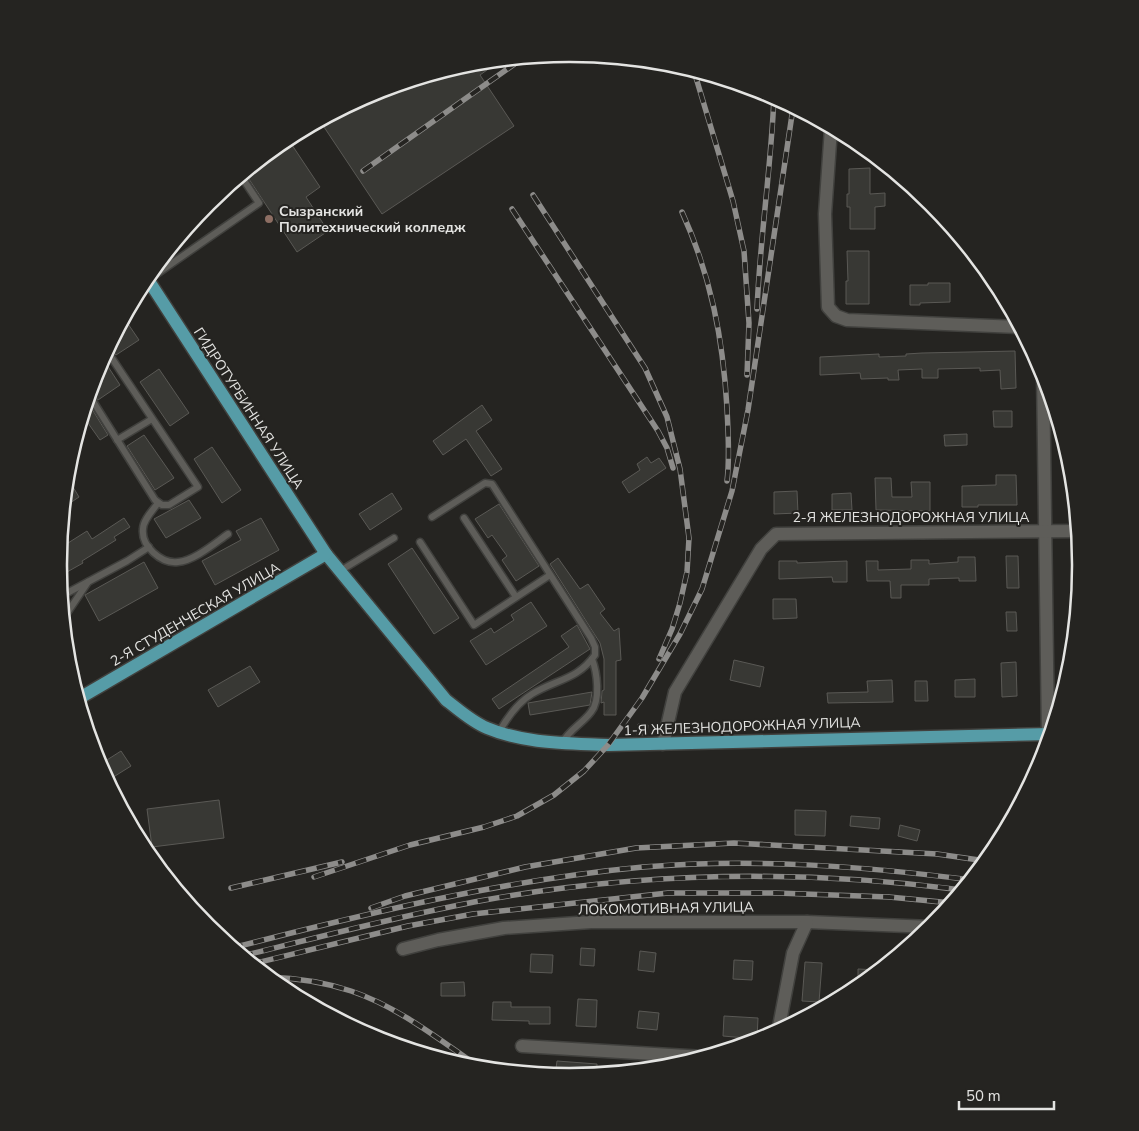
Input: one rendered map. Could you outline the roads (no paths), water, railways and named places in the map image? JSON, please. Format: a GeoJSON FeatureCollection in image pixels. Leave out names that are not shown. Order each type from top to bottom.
{"type":"FeatureCollection","features":[{"type":"Feature","properties":{"kind":"main road","name":"ГИДРОТУРБИННАЯ УЛИЦА"},"geometry":{"type":"LineString","coordinates":[[152,285],[326,554],[340,571]]}},
{"type":"Feature","properties":{"kind":"main road","name":"2-Я СТУДЕНЧЕСКАЯ УЛИЦА"},"geometry":{"type":"LineString","coordinates":[[84,696],[326,554]]}},
{"type":"Feature","properties":{"kind":"main road","name":"1-Я ЖЕЛЕЗНОДОРОЖНАЯ УЛИЦА"},"geometry":{"type":"LineString","coordinates":[[340,571],[446,700],[478,723],[514,738],[608,745],[1043,734]]}},
{"type":"Feature","properties":{"kind":"street"},"geometry":{"type":"LineString","coordinates":[[830,136],[825,214],[828,307],[836,316],[847,320],[1012,327]]}},
{"type":"Feature","properties":{"kind":"street"},"geometry":{"type":"LineString","coordinates":[[1043,397],[1049,718]]}},
{"type":"Feature","properties":{"kind":"street","name":"2-Я ЖЕЛЕЗНОДОРОЖНАЯ УЛИЦА"},"geometry":{"type":"LineString","coordinates":[[664,744],[675,692],[761,549],[776,534],[1071,531]]}},
{"type":"Feature","properties":{"kind":"street","name":"ЛОКОМОТИВНАЯ УЛИЦА"},"geometry":{"type":"LineString","coordinates":[[403,949],[438,940],[504,928],[591,922],[806,922],[919,926]]}},
{"type":"Feature","properties":{"kind":"street"},"geometry":{"type":"LineString","coordinates":[[780,1022],[793,953],[806,922]]}},
{"type":"Feature","properties":{"kind":"street"},"geometry":{"type":"LineString","coordinates":[[522,1046],[681,1056]]}},
{"type":"Feature","properties":{"kind":"lane"},"geometry":{"type":"LineString","coordinates":[[163,269],[259,203],[245,181]]}},
{"type":"Feature","properties":{"kind":"lane"},"geometry":{"type":"LineString","coordinates":[[94,402],[158,503],[162,506],[169,505],[198,487],[112,358]]}},
{"type":"Feature","properties":{"kind":"lane"},"geometry":{"type":"LineString","coordinates":[[118,440],[152,419]]}},
{"type":"Feature","properties":{"kind":"lane"},"geometry":{"type":"LineString","coordinates":[[432,517],[485,483],[492,484],[595,647],[595,655],[587,667],[574,675],[543,688],[521,702],[499,732]]}},
{"type":"Feature","properties":{"kind":"lane"},"geometry":{"type":"LineString","coordinates":[[158,503],[142,527],[144,541],[162,558],[177,563],[191,559],[228,534]]}},
{"type":"Feature","properties":{"kind":"lane"},"geometry":{"type":"LineString","coordinates":[[464,518],[516,597]]}},
{"type":"Feature","properties":{"kind":"lane"},"geometry":{"type":"LineString","coordinates":[[340,571],[394,538]]}},
{"type":"Feature","properties":{"kind":"lane"},"geometry":{"type":"LineString","coordinates":[[420,542],[474,625],[550,575]]}},
{"type":"Feature","properties":{"kind":"lane"},"geometry":{"type":"LineString","coordinates":[[68,592],[127,561],[149,547]]}},
{"type":"Feature","properties":{"kind":"lane"},"geometry":{"type":"LineString","coordinates":[[69,610],[88,581]]}},
{"type":"Feature","properties":{"kind":"lane"},"geometry":{"type":"LineString","coordinates":[[562,742],[567,734],[592,712],[596,702],[597,678],[592,659]]}},
{"type":"Feature","properties":{"kind":"railway"},"geometry":{"type":"LineString","coordinates":[[363,171],[511,66]]}},
{"type":"Feature","properties":{"kind":"railway"},"geometry":{"type":"LineString","coordinates":[[696,79],[733,201],[744,251],[749,323],[747,375]]}},
{"type":"Feature","properties":{"kind":"railway"},"geometry":{"type":"LineString","coordinates":[[757,309],[773,106]]}},
{"type":"Feature","properties":{"kind":"railway"},"geometry":{"type":"LineString","coordinates":[[314,877],[410,845],[484,827],[517,816],[554,795],[584,771],[608,745],[642,698],[680,634],[702,589],[732,491],[748,410],[792,114]]}},
{"type":"Feature","properties":{"kind":"railway"},"geometry":{"type":"LineString","coordinates":[[533,195],[645,368],[667,417],[680,469],[689,538],[687,572],[680,603],[672,629],[659,659]]}},
{"type":"Feature","properties":{"kind":"railway"},"geometry":{"type":"LineString","coordinates":[[512,209],[658,431],[667,448],[673,468]]}},
{"type":"Feature","properties":{"kind":"railway"},"geometry":{"type":"LineString","coordinates":[[682,212],[701,260],[719,333],[727,408],[729,454],[727,481]]}},
{"type":"Feature","properties":{"kind":"railway"},"geometry":{"type":"LineString","coordinates":[[371,908],[405,896],[525,867],[636,848],[734,843],[937,854],[978,860]]}},
{"type":"Feature","properties":{"kind":"railway"},"geometry":{"type":"LineString","coordinates":[[231,888],[342,862]]}},
{"type":"Feature","properties":{"kind":"railway"},"geometry":{"type":"LineString","coordinates":[[240,946],[436,899],[539,880],[643,867],[684,864],[766,863],[848,867],[963,879]]}},
{"type":"Feature","properties":{"kind":"railway"},"geometry":{"type":"LineString","coordinates":[[250,954],[474,902],[535,892],[656,879],[718,877],[840,879],[955,889]]}},
{"type":"Feature","properties":{"kind":"railway"},"geometry":{"type":"LineString","coordinates":[[260,962],[408,926],[473,914],[668,893],[776,893],[889,897],[943,902]]}},
{"type":"Feature","properties":{"kind":"railway"},"geometry":{"type":"LineString","coordinates":[[281,978],[320,983],[369,998],[403,1015],[465,1058]]}},
{"type":"Feature","properties":{"kind":"place","name":"Сызранский Политехнический колледж"},"geometry":{"type":"Point","coordinates":[269,219]}}]}
